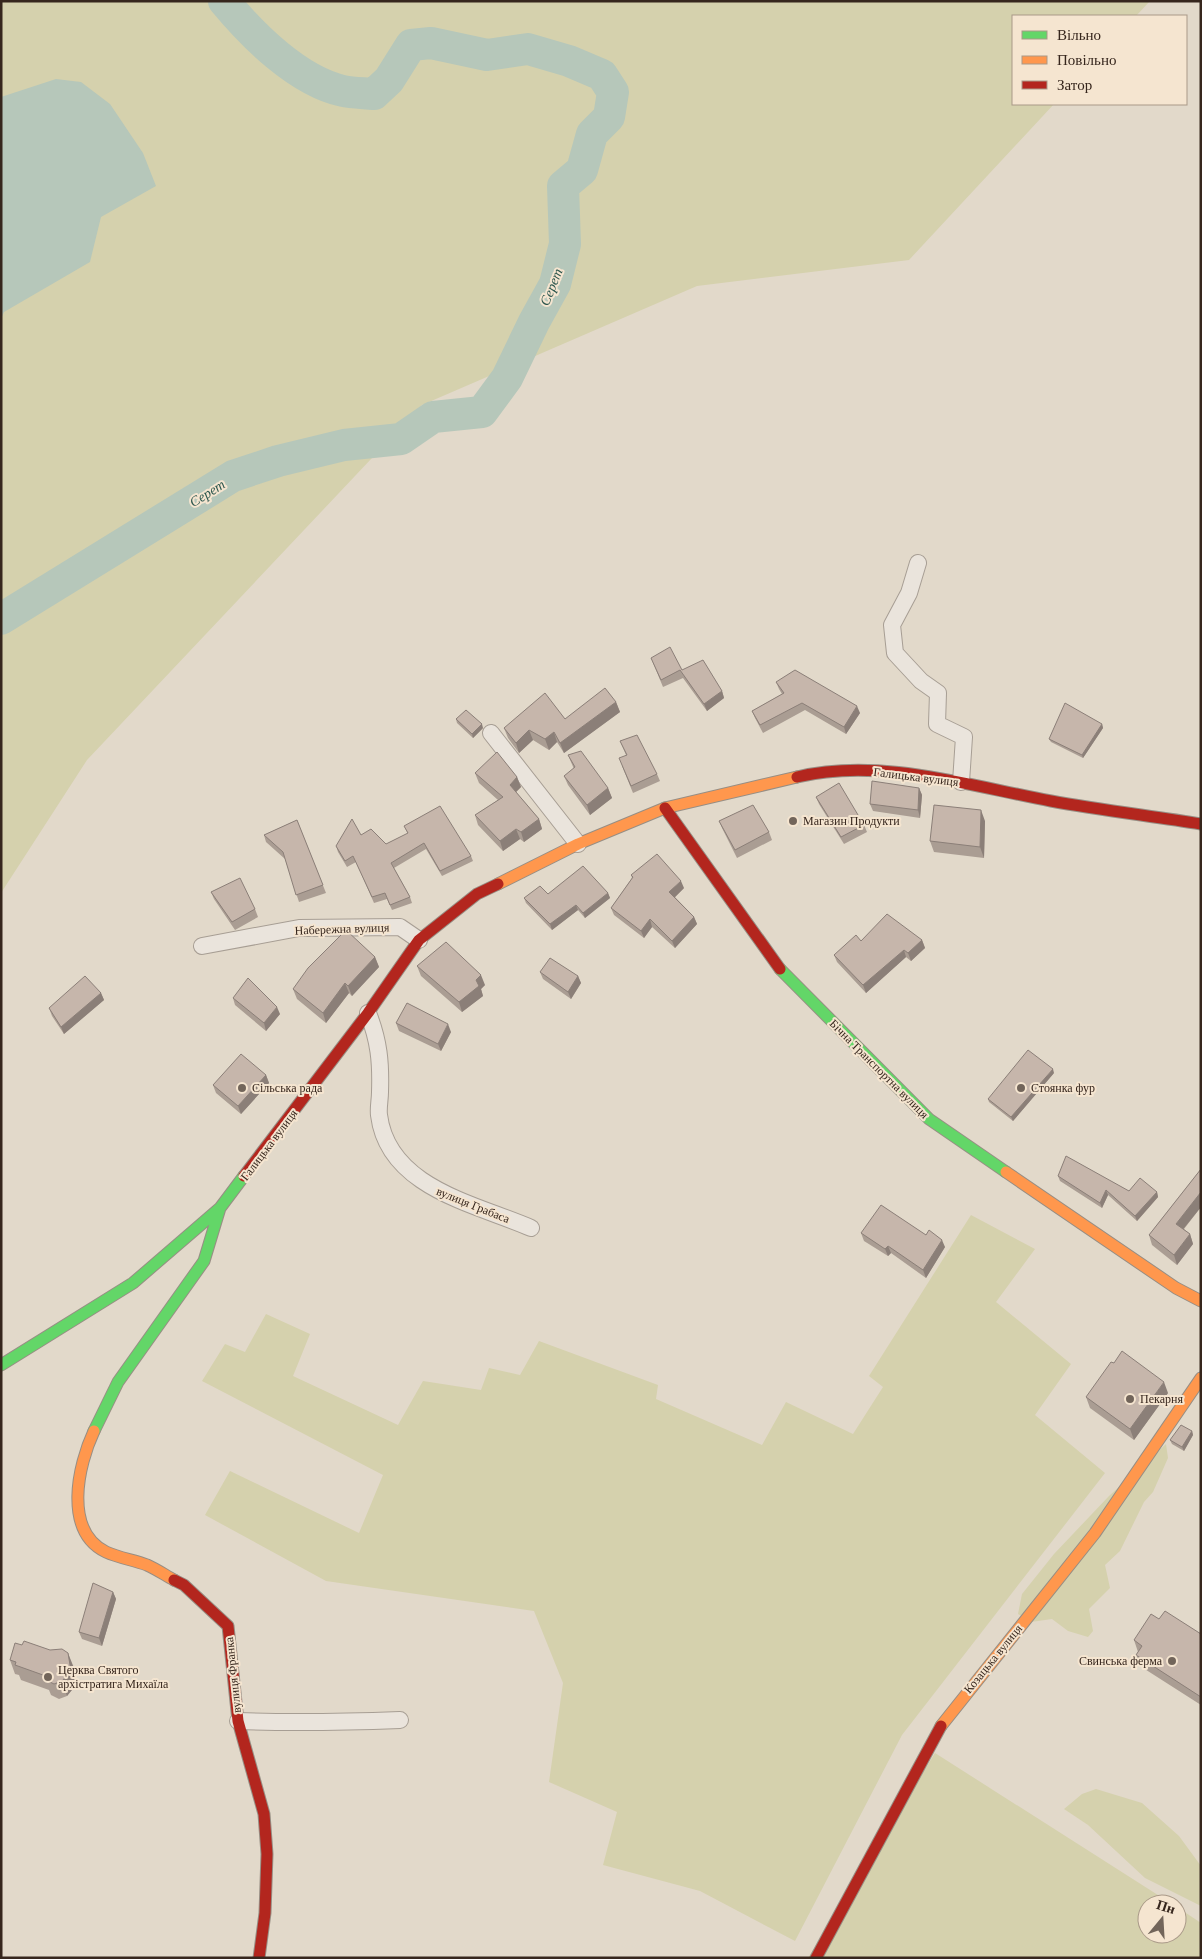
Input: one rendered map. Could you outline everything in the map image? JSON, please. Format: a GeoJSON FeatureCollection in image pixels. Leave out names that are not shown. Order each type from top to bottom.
{"type":"FeatureCollection","features":[{"type":"Feature","properties":{"kind":"street"},"geometry":{"type":"LineString","coordinates":[[918,563],[909,593],[892,625],[895,653],[920,681],[938,693],[937,724],[964,737],[961,782]]}},
{"type":"Feature","properties":{"kind":"street"},"geometry":{"type":"LineString","coordinates":[[491,733],[578,844]]}},
{"type":"Feature","properties":{"kind":"street","name":"Галицька вулиця"},"geometry":{"type":"LineString","coordinates":[[1,1365],[134,1283],[220,1208],[368,1013],[419,940],[477,894],[578,844],[665,808],[808,774],[878,770],[961,782],[1052,802],[1201,824]]}},
{"type":"Feature","properties":{"kind":"street","name":"Бічна Транспортна вулиця"},"geometry":{"type":"LineString","coordinates":[[665,808],[778,967],[929,1119],[1176,1288],[1201,1301]]}},
{"type":"Feature","properties":{"kind":"street","name":"Набережна вулиця"},"geometry":{"type":"LineString","coordinates":[[202,946],[299,928],[400,927],[419,940]]}},
{"type":"Feature","properties":{"kind":"street","name":"вулиця Грабаса"},"geometry":{"type":"LineString","coordinates":[[368,1013],[378,1038],[380,1092],[378,1114],[384,1136],[396,1156],[430,1187],[531,1228]]}},
{"type":"Feature","properties":{"kind":"street","name":"вулиця Франка"},"geometry":{"type":"LineString","coordinates":[[220,1208],[204,1261],[114,1390],[91,1438],[79,1472],[77,1506],[86,1534],[105,1552],[146,1565],[184,1585],[228,1626],[238,1721],[264,1814],[267,1854],[266,1913],[259,1958]]}},
{"type":"Feature","properties":{"kind":"street","name":"Козацька вулиця"},"geometry":{"type":"LineString","coordinates":[[816,1958],[946,1719],[1095,1533],[1201,1378]]}},
{"type":"Feature","properties":{"kind":"street"},"geometry":{"type":"LineString","coordinates":[[238,1721],[400,1720]]}},
{"type":"Feature","properties":{"kind":"shaded area"},"geometry":{"type":"Polygon","coordinates":[[[1,1],[1150,1],[1137,15],[1012,15],[1012,105],[1053,105],[909,260],[697,286],[422,405],[87,760],[1,893],[1,1]]]}},
{"type":"Feature","properties":{"kind":"shaded area"},"geometry":{"type":"Polygon","coordinates":[[[56,79],[81,82],[110,104],[143,153],[156,186],[101,217],[90,262],[4,312],[1,319],[1,97],[56,79]]]}},
{"type":"Feature","properties":{"kind":"shaded area"},"geometry":{"type":"Polygon","coordinates":[[[971,1215],[1035,1249],[996,1302],[1071,1364],[1035,1415],[1105,1473],[902,1735],[795,1941],[700,1891],[603,1865],[617,1812],[549,1782],[563,1683],[534,1611],[326,1581],[205,1515],[230,1471],[359,1533],[383,1475],[202,1381],[225,1344],[245,1352],[266,1314],[310,1334],[293,1376],[398,1425],[423,1381],[481,1390],[489,1368],[520,1375],[539,1341],[658,1385],[656,1399],[762,1445],[786,1402],[853,1434],[883,1387],[869,1376],[971,1215]]]}},
{"type":"Feature","properties":{"kind":"shaded area"},"geometry":{"type":"Polygon","coordinates":[[[1166,1444],[1168,1458],[1153,1492],[1144,1502],[1120,1551],[1105,1565],[1110,1588],[1089,1609],[1093,1631],[1088,1637],[1068,1631],[1052,1619],[1031,1622],[1018,1614],[1022,1594],[1054,1554],[1109,1496],[1166,1444]]]}},
{"type":"Feature","properties":{"kind":"shaded area"},"geometry":{"type":"Polygon","coordinates":[[[935,1753],[1156,1894],[1137,1894],[1137,1944],[1187,1944],[1187,1914],[1201,1923],[1201,1958],[808,1958],[935,1753]]]}},
{"type":"Feature","properties":{"kind":"shaded area"},"geometry":{"type":"Polygon","coordinates":[[[1096,1789],[1142,1803],[1179,1836],[1201,1866],[1201,1906],[1187,1899],[1187,1894],[1177,1894],[1145,1878],[1088,1825],[1064,1809],[1082,1794],[1096,1789]]]}},
{"type":"Feature","properties":{"kind":"building"},"geometry":{"type":"Polygon","coordinates":[[[670,647],[682,670],[703,660],[722,691],[704,704],[680,670],[661,680],[651,658],[670,647]]]}},
{"type":"Feature","properties":{"kind":"building"},"geometry":{"type":"Polygon","coordinates":[[[795,670],[857,706],[844,727],[802,703],[760,725],[752,711],[784,693],[776,682],[795,670]]]}},
{"type":"Feature","properties":{"kind":"building"},"geometry":{"type":"Polygon","coordinates":[[[605,688],[616,702],[560,743],[554,732],[545,739],[529,730],[516,743],[504,728],[545,693],[565,719],[605,688]]]}},
{"type":"Feature","properties":{"kind":"building"},"geometry":{"type":"Polygon","coordinates":[[[1065,703],[1102,724],[1082,755],[1049,739],[1065,703]]]}},
{"type":"Feature","properties":{"kind":"building"},"geometry":{"type":"Polygon","coordinates":[[[466,710],[482,724],[472,734],[456,719],[466,710]]]}},
{"type":"Feature","properties":{"kind":"building"},"geometry":{"type":"Polygon","coordinates":[[[637,735],[657,774],[631,786],[619,758],[627,755],[620,741],[637,735]]]}},
{"type":"Feature","properties":{"kind":"building"},"geometry":{"type":"Polygon","coordinates":[[[581,751],[608,788],[587,805],[564,776],[575,767],[568,755],[581,751]]]}},
{"type":"Feature","properties":{"kind":"building"},"geometry":{"type":"Polygon","coordinates":[[[497,752],[517,777],[510,785],[539,819],[521,832],[516,829],[500,841],[475,815],[503,797],[475,773],[497,752]]]}},
{"type":"Feature","properties":{"kind":"building"},"geometry":{"type":"Polygon","coordinates":[[[872,781],[919,788],[918,810],[870,804],[872,781]]]}},
{"type":"Feature","properties":{"kind":"building"},"geometry":{"type":"Polygon","coordinates":[[[839,783],[864,825],[841,837],[816,797],[839,783]]]}},
{"type":"Feature","properties":{"kind":"building"},"geometry":{"type":"Polygon","coordinates":[[[753,805],[769,832],[735,850],[719,821],[753,805]]]}},
{"type":"Feature","properties":{"kind":"building"},"geometry":{"type":"Polygon","coordinates":[[[934,805],[981,810],[980,847],[930,841],[934,805]]]}},
{"type":"Feature","properties":{"kind":"building"},"geometry":{"type":"Polygon","coordinates":[[[440,806],[471,856],[440,871],[424,843],[391,863],[410,897],[390,905],[385,893],[372,897],[353,856],[345,861],[336,846],[352,819],[361,835],[371,829],[386,844],[408,833],[404,826],[440,806]]]}},
{"type":"Feature","properties":{"kind":"building"},"geometry":{"type":"Polygon","coordinates":[[[297,820],[323,885],[296,895],[283,852],[264,835],[297,820]]]}},
{"type":"Feature","properties":{"kind":"building"},"geometry":{"type":"Polygon","coordinates":[[[657,854],[681,881],[669,892],[694,917],[672,941],[650,919],[641,931],[611,908],[633,877],[631,875],[657,854]]]}},
{"type":"Feature","properties":{"kind":"building"},"geometry":{"type":"Polygon","coordinates":[[[583,866],[608,893],[583,913],[576,905],[550,924],[524,898],[540,886],[548,894],[583,866]]]}},
{"type":"Feature","properties":{"kind":"building"},"geometry":{"type":"Polygon","coordinates":[[[240,878],[255,909],[232,922],[211,892],[240,878]]]}},
{"type":"Feature","properties":{"kind":"building"},"geometry":{"type":"Polygon","coordinates":[[[887,914],[922,940],[908,953],[904,950],[863,985],[834,955],[856,935],[861,941],[887,914]]]}},
{"type":"Feature","properties":{"kind":"building"},"geometry":{"type":"Polygon","coordinates":[[[346,930],[375,957],[348,986],[345,983],[323,1013],[293,989],[308,968],[346,930]]]}},
{"type":"Feature","properties":{"kind":"building"},"geometry":{"type":"Polygon","coordinates":[[[446,942],[481,975],[476,980],[479,986],[459,1002],[417,966],[446,942]]]}},
{"type":"Feature","properties":{"kind":"building"},"geometry":{"type":"Polygon","coordinates":[[[550,958],[578,976],[568,992],[540,972],[550,958]]]}},
{"type":"Feature","properties":{"kind":"building"},"geometry":{"type":"Polygon","coordinates":[[[85,976],[101,993],[61,1027],[49,1008],[85,976]]]}},
{"type":"Feature","properties":{"kind":"building"},"geometry":{"type":"Polygon","coordinates":[[[248,978],[277,1007],[264,1023],[233,998],[248,978]]]}},
{"type":"Feature","properties":{"kind":"building"},"geometry":{"type":"Polygon","coordinates":[[[407,1003],[448,1024],[438,1044],[396,1023],[407,1003]]]}},
{"type":"Feature","properties":{"kind":"building","name":"Стоянка фур"},"geometry":{"type":"Polygon","coordinates":[[[1028,1050],[1053,1069],[1011,1117],[988,1099],[1028,1050]]]}},
{"type":"Feature","properties":{"kind":"building","name":"Сільська рада"},"geometry":{"type":"Polygon","coordinates":[[[241,1054],[266,1075],[238,1106],[213,1085],[241,1054]]]}},
{"type":"Feature","properties":{"kind":"building"},"geometry":{"type":"Polygon","coordinates":[[[1066,1156],[1129,1191],[1140,1178],[1157,1192],[1135,1216],[1106,1190],[1100,1203],[1058,1176],[1066,1156]]]}},
{"type":"Feature","properties":{"kind":"building"},"geometry":{"type":"Polygon","coordinates":[[[1201,1169],[1201,1192],[1176,1224],[1190,1234],[1174,1255],[1149,1235],[1201,1169]]]}},
{"type":"Feature","properties":{"kind":"building"},"geometry":{"type":"Polygon","coordinates":[[[881,1205],[926,1235],[929,1230],[942,1240],[923,1270],[888,1246],[885,1249],[861,1233],[881,1205]]]}},
{"type":"Feature","properties":{"kind":"building","name":"Пекарня"},"geometry":{"type":"Polygon","coordinates":[[[1122,1351],[1164,1382],[1130,1429],[1086,1397],[1111,1362],[1114,1363],[1122,1351]]]}},
{"type":"Feature","properties":{"kind":"building"},"geometry":{"type":"Polygon","coordinates":[[[1181,1425],[1192,1431],[1182,1447],[1170,1440],[1181,1425]]]}},
{"type":"Feature","properties":{"kind":"building"},"geometry":{"type":"Polygon","coordinates":[[[93,1583],[113,1592],[99,1638],[79,1632],[93,1583]]]}},
{"type":"Feature","properties":{"kind":"building","name":"Свинська ферма"},"geometry":{"type":"Polygon","coordinates":[[[1165,1611],[1201,1634],[1201,1697],[1136,1655],[1142,1646],[1134,1640],[1151,1614],[1159,1619],[1165,1611]]]}},
{"type":"Feature","properties":{"kind":"building"},"geometry":{"type":"Polygon","coordinates":[[[24,1641],[50,1650],[62,1649],[68,1653],[71,1671],[62,1681],[54,1684],[46,1680],[43,1675],[15,1665],[16,1662],[10,1660],[15,1643],[22,1645],[24,1641]]]}},
{"type":"Feature","properties":{"kind":"waterway","name":"Серет"},"geometry":{"type":"LineString","coordinates":[[1,619],[233,476],[278,461],[344,445],[401,439],[433,417],[482,412],[507,378],[555,284],[565,244],[563,186],[582,170],[592,134],[609,117],[613,92],[602,75],[569,61],[528,49],[487,55],[431,43],[411,45],[389,80],[374,94],[343,91],[326,86],[293,67],[248,28],[224,1]]}},
{"type":"Feature","properties":{"kind":"traffic: fast"},"geometry":{"type":"LineString","coordinates":[[780,969],[929,1119],[1006,1172]]}},
{"type":"Feature","properties":{"kind":"traffic: fast"},"geometry":{"type":"LineString","coordinates":[[1,1365],[133,1283],[220,1208],[244,1176]]}},
{"type":"Feature","properties":{"kind":"traffic: fast"},"geometry":{"type":"LineString","coordinates":[[94,1431],[118,1382],[204,1261],[220,1208]]}},
{"type":"Feature","properties":{"kind":"traffic: slow"},"geometry":{"type":"LineString","coordinates":[[498,884],[578,844],[665,808],[797,777]]}},
{"type":"Feature","properties":{"kind":"traffic: slow"},"geometry":{"type":"LineString","coordinates":[[1006,1172],[1176,1288],[1201,1301]]}},
{"type":"Feature","properties":{"kind":"traffic: slow"},"geometry":{"type":"LineString","coordinates":[[941,1726],[1095,1533],[1201,1378]]}},
{"type":"Feature","properties":{"kind":"traffic: slow"},"geometry":{"type":"LineString","coordinates":[[94,1431],[88,1445],[79,1479],[79,1513],[84,1529],[92,1542],[106,1552],[147,1565],[174,1580]]}},
{"type":"Feature","properties":{"kind":"traffic: jam"},"geometry":{"type":"LineString","coordinates":[[797,777],[828,772],[860,770],[892,772],[924,776],[1070,804],[1201,824]]}},
{"type":"Feature","properties":{"kind":"traffic: jam"},"geometry":{"type":"LineString","coordinates":[[665,808],[780,969]]}},
{"type":"Feature","properties":{"kind":"traffic: jam"},"geometry":{"type":"LineString","coordinates":[[244,1176],[368,1013],[419,940],[477,894],[498,884]]}},
{"type":"Feature","properties":{"kind":"traffic: jam"},"geometry":{"type":"LineString","coordinates":[[174,1580],[184,1585],[228,1626],[238,1721],[264,1814],[267,1854],[265,1913],[259,1958]]}},
{"type":"Feature","properties":{"kind":"traffic: jam"},"geometry":{"type":"LineString","coordinates":[[816,1958],[941,1726]]}},
{"type":"Feature","properties":{"kind":"place","name":"Магазин Продукти"},"geometry":{"type":"Point","coordinates":[793,821]}},
{"type":"Feature","properties":{"kind":"place","name":"Сільська рада"},"geometry":{"type":"Point","coordinates":[242,1088]}},
{"type":"Feature","properties":{"kind":"place","name":"Стоянка фур"},"geometry":{"type":"Point","coordinates":[1021,1088]}},
{"type":"Feature","properties":{"kind":"place","name":"Пекарня"},"geometry":{"type":"Point","coordinates":[1130,1399]}},
{"type":"Feature","properties":{"kind":"place","name":"Свинська ферма"},"geometry":{"type":"Point","coordinates":[1172,1661]}},
{"type":"Feature","properties":{"kind":"place","name":"Церква Святого архістратига Михаїла"},"geometry":{"type":"Point","coordinates":[48,1677]}}]}
